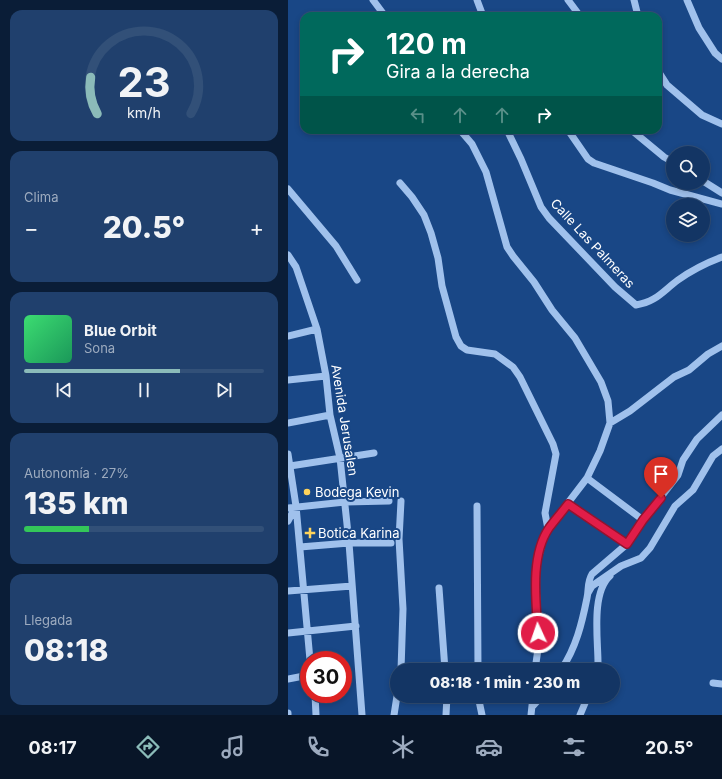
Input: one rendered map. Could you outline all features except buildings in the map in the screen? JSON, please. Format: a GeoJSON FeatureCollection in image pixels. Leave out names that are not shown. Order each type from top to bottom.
{"type":"FeatureCollection","features":[{"type":"Feature","properties":{"kind":"street"},"geometry":{"type":"LineString","coordinates":[[373,0],[382,12]]}},
{"type":"Feature","properties":{"kind":"street"},"geometry":{"type":"LineString","coordinates":[[477,0],[482,12]]}},
{"type":"Feature","properties":{"kind":"street"},"geometry":{"type":"LineString","coordinates":[[568,0],[577,12]]}},
{"type":"Feature","properties":{"kind":"street"},"geometry":{"type":"LineString","coordinates":[[634,0],[637,12]]}},
{"type":"Feature","properties":{"kind":"street"},"geometry":{"type":"LineString","coordinates":[[687,0],[699,28],[716,53],[722,59]]}},
{"type":"Feature","properties":{"kind":"street"},"geometry":{"type":"LineString","coordinates":[[662,77],[667,85],[702,115],[722,124]]}},
{"type":"Feature","properties":{"kind":"street"},"geometry":{"type":"LineString","coordinates":[[463,134],[472,144],[486,172],[507,247],[512,256],[534,282],[552,310],[575,338],[601,382],[608,402],[610,423],[600,451],[587,478],[548,529],[542,544],[537,563],[536,584],[539,642],[536,663]]}},
{"type":"Feature","properties":{"kind":"street","name":"Calle Las Palmeras"},"geometry":{"type":"LineString","coordinates":[[509,134],[541,208],[615,287],[636,305],[651,301],[677,280],[702,264],[722,257]]}},
{"type":"Feature","properties":{"kind":"street"},"geometry":{"type":"LineString","coordinates":[[571,134],[588,159],[594,163],[670,190],[722,204]]}},
{"type":"Feature","properties":{"kind":"street"},"geometry":{"type":"LineString","coordinates":[[635,134],[666,158]]}},
{"type":"Feature","properties":{"kind":"street"},"geometry":{"type":"LineString","coordinates":[[400,183],[424,215],[431,233],[438,258],[442,286],[456,338],[461,346],[467,350],[495,354],[513,367],[520,376],[554,444],[556,454],[545,513],[548,529]]}},
{"type":"Feature","properties":{"kind":"street"},"geometry":{"type":"LineString","coordinates":[[710,185],[722,193]]}},
{"type":"Feature","properties":{"kind":"street"},"geometry":{"type":"LineString","coordinates":[[288,189],[336,246],[357,280]]}},
{"type":"Feature","properties":{"kind":"street","name":"Avenida Jerusalen"},"geometry":{"type":"LineString","coordinates":[[289,258],[296,267],[317,328],[326,376],[330,415],[340,458],[346,502],[362,715]]}},
{"type":"Feature","properties":{"kind":"street"},"geometry":{"type":"LineString","coordinates":[[288,336],[317,328]]}},
{"type":"Feature","properties":{"kind":"street"},"geometry":{"type":"LineString","coordinates":[[610,423],[630,411],[674,377],[689,370],[708,354],[722,346]]}},
{"type":"Feature","properties":{"kind":"street"},"geometry":{"type":"LineString","coordinates":[[288,380],[326,376]]}},
{"type":"Feature","properties":{"kind":"street"},"geometry":{"type":"LineString","coordinates":[[288,423],[330,415]]}},
{"type":"Feature","properties":{"kind":"street"},"geometry":{"type":"LineString","coordinates":[[565,663],[580,632],[588,594],[589,580],[592,574],[627,544],[643,520],[678,475],[683,460],[697,439],[722,415]]}},
{"type":"Feature","properties":{"kind":"street"},"geometry":{"type":"LineString","coordinates":[[588,594],[592,586],[620,566],[641,558],[650,548],[675,506],[693,490],[713,456],[722,449]]}},
{"type":"Feature","properties":{"kind":"street"},"geometry":{"type":"LineString","coordinates":[[289,470],[340,458],[374,453]]}},
{"type":"Feature","properties":{"kind":"street"},"geometry":{"type":"LineString","coordinates":[[288,454],[289,470],[296,506],[305,591],[309,651]]}},
{"type":"Feature","properties":{"kind":"street"},"geometry":{"type":"LineString","coordinates":[[587,478],[643,520]]}},
{"type":"Feature","properties":{"kind":"street"},"geometry":{"type":"LineString","coordinates":[[401,500],[399,539],[403,609],[401,663]]}},
{"type":"Feature","properties":{"kind":"street"},"geometry":{"type":"LineString","coordinates":[[288,508],[346,502],[389,501]]}},
{"type":"Feature","properties":{"kind":"street"},"geometry":{"type":"LineString","coordinates":[[568,504],[627,544]]}},
{"type":"Feature","properties":{"kind":"street"},"geometry":{"type":"LineString","coordinates":[[288,521],[296,506]]}},
{"type":"Feature","properties":{"kind":"street"},"geometry":{"type":"LineString","coordinates":[[477,506],[478,663]]}},
{"type":"Feature","properties":{"kind":"street"},"geometry":{"type":"LineString","coordinates":[[300,547],[349,543],[392,543]]}},
{"type":"Feature","properties":{"kind":"street"},"geometry":{"type":"LineString","coordinates":[[598,663],[598,603],[600,592],[606,579],[620,566]]}},
{"type":"Feature","properties":{"kind":"street"},"geometry":{"type":"LineString","coordinates":[[288,592],[352,586]]}},
{"type":"Feature","properties":{"kind":"street"},"geometry":{"type":"LineString","coordinates":[[439,588],[444,663]]}},
{"type":"Feature","properties":{"kind":"street"},"geometry":{"type":"LineString","coordinates":[[288,633],[356,626]]}},
{"type":"Feature","properties":{"kind":"street"},"geometry":{"type":"LineString","coordinates":[[288,679],[300,677]]}},
{"type":"Feature","properties":{"kind":"street"},"geometry":{"type":"LineString","coordinates":[[713,683],[722,684]]}},
{"type":"Feature","properties":{"kind":"street"},"geometry":{"type":"LineString","coordinates":[[315,703],[316,715]]}},
{"type":"Feature","properties":{"kind":"street"},"geometry":{"type":"LineString","coordinates":[[394,715],[396,703]]}},
{"type":"Feature","properties":{"kind":"street"},"geometry":{"type":"LineString","coordinates":[[446,715],[447,703]]}},
{"type":"Feature","properties":{"kind":"street"},"geometry":{"type":"LineString","coordinates":[[479,703],[482,715]]}},
{"type":"Feature","properties":{"kind":"street"},"geometry":{"type":"LineString","coordinates":[[531,715],[532,703]]}},
{"type":"Feature","properties":{"kind":"street"},"geometry":{"type":"LineString","coordinates":[[532,707],[536,703]]}},
{"type":"Feature","properties":{"kind":"street"},"geometry":{"type":"LineString","coordinates":[[580,715],[585,703]]}},
{"type":"Feature","properties":{"kind":"place","name":"Bodega Kevin"},"geometry":{"type":"Point","coordinates":[307,492]}},
{"type":"Feature","properties":{"kind":"place","name":"Botica Karina"},"geometry":{"type":"Point","coordinates":[310,533]}},
{"type":"Feature","properties":{"kind":"route"},"geometry":{"type":"LineString","coordinates":[[538,633],[536,584],[537,563],[548,529],[568,504],[627,544],[643,520],[661,498]]}}]}
